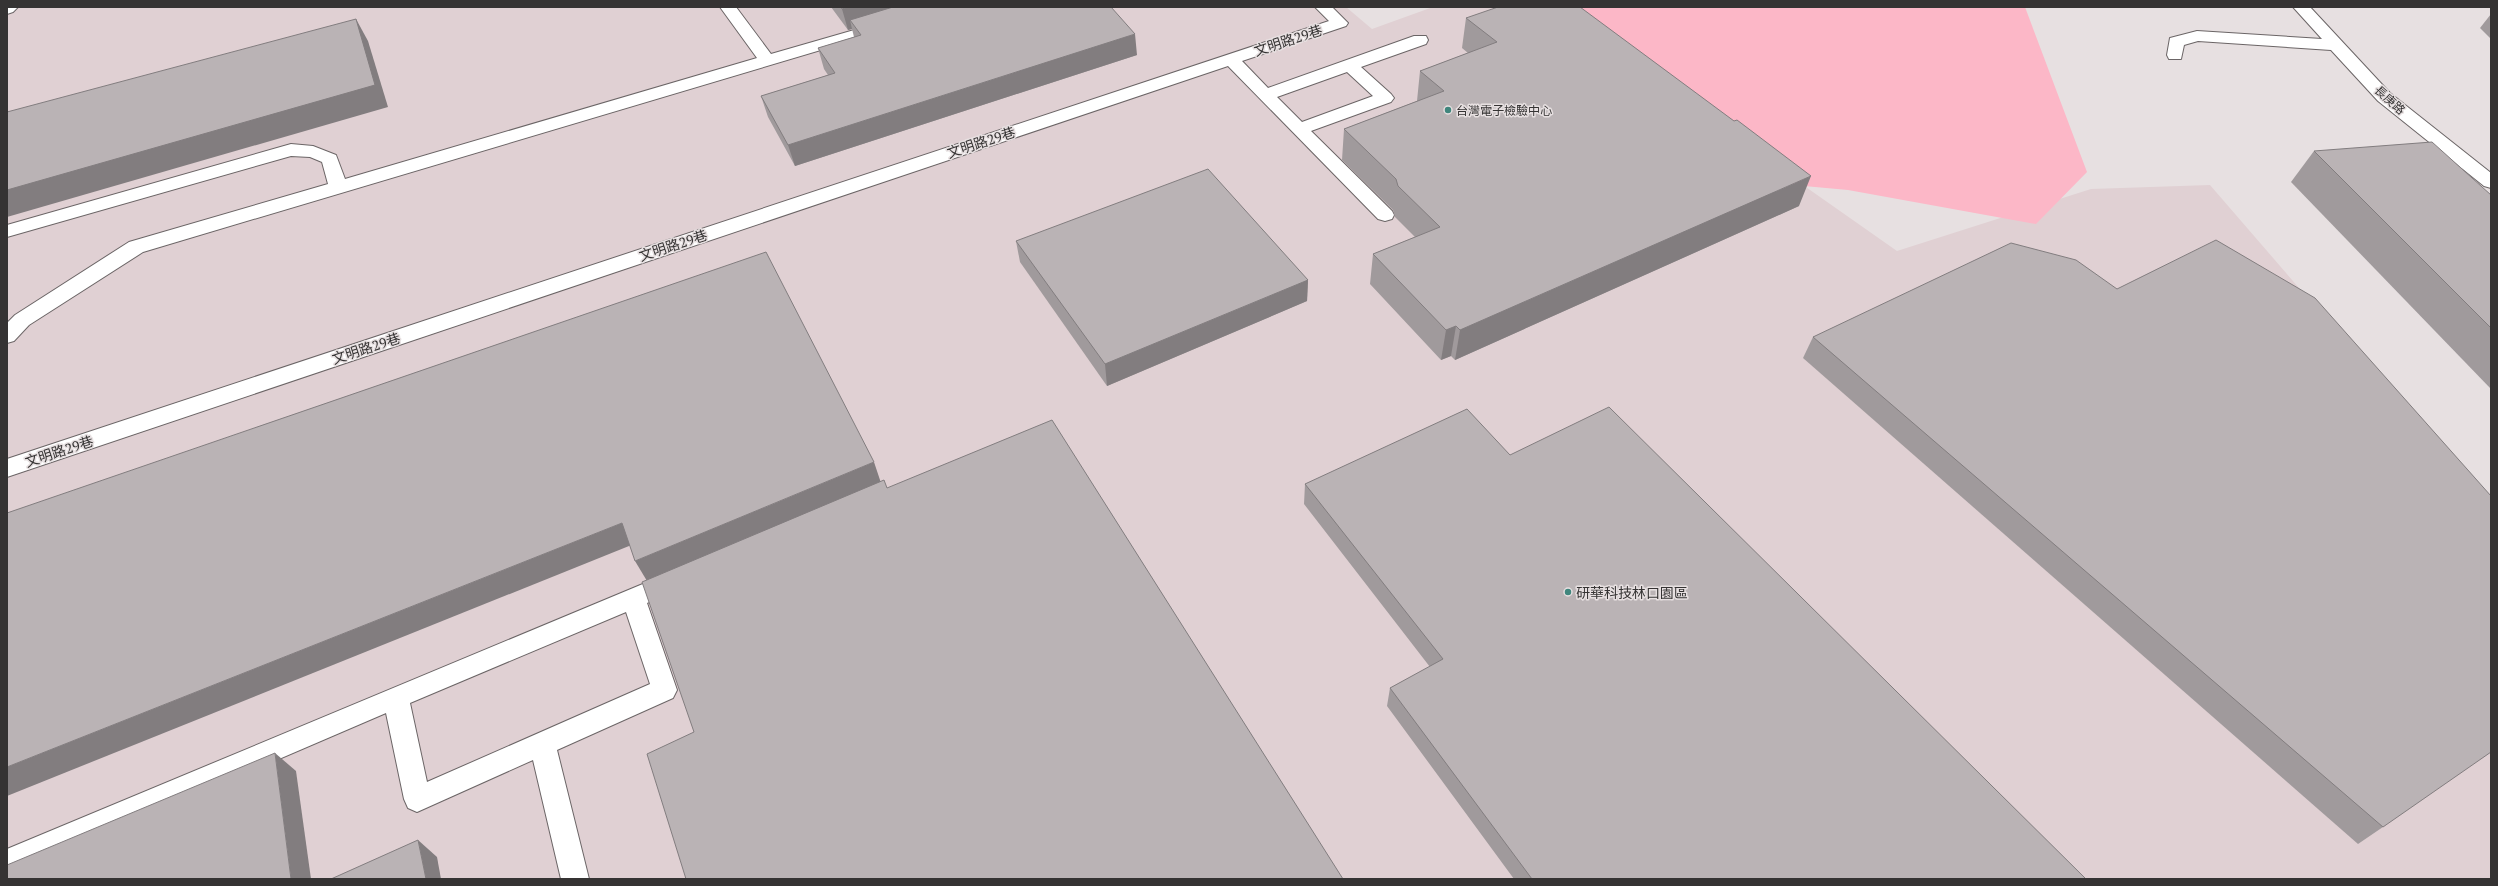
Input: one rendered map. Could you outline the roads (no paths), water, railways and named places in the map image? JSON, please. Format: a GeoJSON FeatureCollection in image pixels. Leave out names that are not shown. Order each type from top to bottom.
{"type":"FeatureCollection","features":[{"type":"Feature","properties":{"kind":"street"},"geometry":{"type":"LineString","coordinates":[[728,7],[767,60]]}},
{"type":"Feature","properties":{"kind":"street","name":"文明路29巷"},"geometry":{"type":"LineString","coordinates":[[7,468],[1340,22],[1323,7]]}},
{"type":"Feature","properties":{"kind":"street","name":"長庚路"},"geometry":{"type":"LineString","coordinates":[[2300,7],[2384,97],[2491,182]]}},
{"type":"Feature","properties":{"kind":"street"},"geometry":{"type":"LineString","coordinates":[[7,336],[22,320],[136,247],[896,23]]}},
{"type":"Feature","properties":{"kind":"street"},"geometry":{"type":"LineString","coordinates":[[2175,55],[2176,42],[2197,36],[2336,45]]}},
{"type":"Feature","properties":{"kind":"street"},"geometry":{"type":"LineString","coordinates":[[1265,94],[1420,40]]}},
{"type":"Feature","properties":{"kind":"street"},"geometry":{"type":"LineString","coordinates":[[1230,59],[1385,215]]}},
{"type":"Feature","properties":{"kind":"street"},"geometry":{"type":"LineString","coordinates":[[1299,129],[1385,98],[1350,65]]}},
{"type":"Feature","properties":{"kind":"street"},"geometry":{"type":"LineString","coordinates":[[7,232],[291,150],[313,152],[330,160],[338,188]]}},
{"type":"Feature","properties":{"kind":"street"},"geometry":{"type":"LineString","coordinates":[[7,863],[396,697],[692,573]]}},
{"type":"Feature","properties":{"kind":"street"},"geometry":{"type":"LineString","coordinates":[[396,697],[417,799],[664,690],[633,598]]}},
{"type":"Feature","properties":{"kind":"street"},"geometry":{"type":"LineString","coordinates":[[542,743],[575,879]]}},
{"type":"Feature","properties":{"kind":"place","name":"台灣電子檢驗中心"},"geometry":{"type":"Point","coordinates":[1448,110]}},
{"type":"Feature","properties":{"kind":"place","name":"研華科技林口園區"},"geometry":{"type":"Point","coordinates":[1568,592]}}]}
